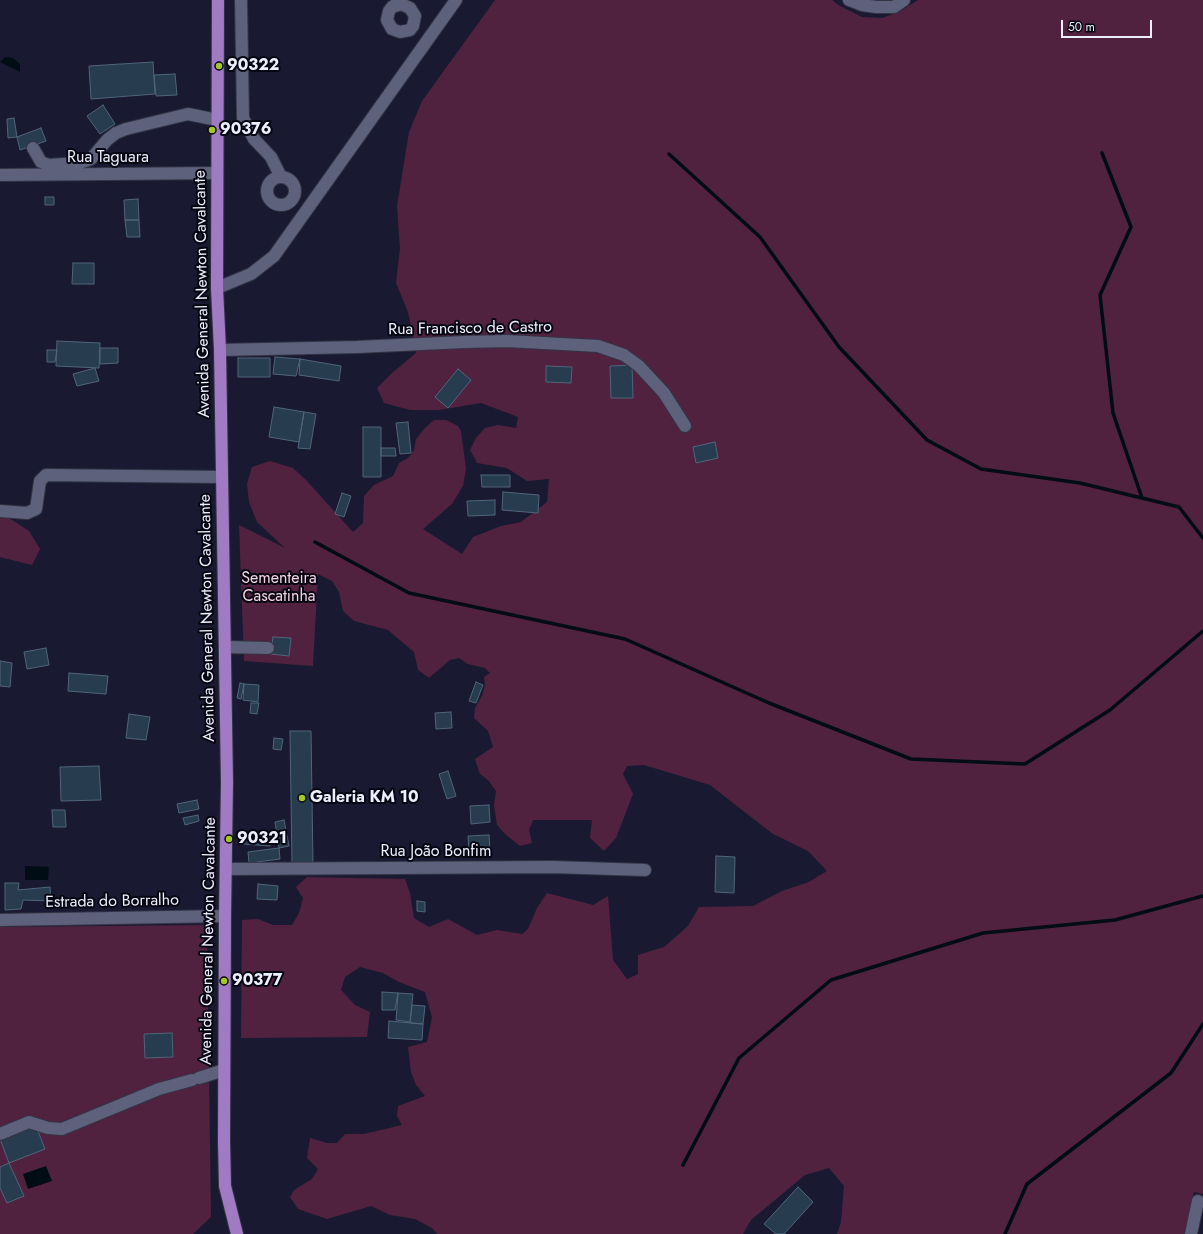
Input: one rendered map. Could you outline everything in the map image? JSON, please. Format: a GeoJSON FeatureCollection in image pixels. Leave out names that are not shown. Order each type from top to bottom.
{"type":"FeatureCollection","features":[{"type":"Feature","properties":{"kind":"main road","name":"Avenida General Newton Cavalcante"},"geometry":{"type":"LineString","coordinates":[[218,0],[216,173],[217,288],[220,350],[227,782],[224,916],[225,1186],[236,1234]]}},
{"type":"Feature","properties":{"kind":"street"},"geometry":{"type":"LineString","coordinates":[[241,0],[244,118],[254,139],[271,157],[281,177]]}},
{"type":"Feature","properties":{"kind":"street"},"geometry":{"type":"LineString","coordinates":[[217,288],[251,274],[274,256],[456,0]]}},
{"type":"Feature","properties":{"kind":"street"},"geometry":{"type":"LineString","coordinates":[[849,0],[876,8],[894,7],[904,0]]}},
{"type":"Feature","properties":{"kind":"street"},"geometry":{"type":"LineString","coordinates":[[33,148],[41,162],[49,165],[79,163],[91,158],[107,140],[116,133],[126,129],[188,114],[217,120]]}},
{"type":"Feature","properties":{"kind":"street","name":"Rua Taguara"},"geometry":{"type":"LineString","coordinates":[[0,175],[216,173]]}},
{"type":"Feature","properties":{"kind":"street","name":"Rua Francisco de Castro"},"geometry":{"type":"LineString","coordinates":[[220,350],[357,347],[464,342],[515,342],[598,346],[624,355],[639,366],[664,393],[685,426]]}},
{"type":"Feature","properties":{"kind":"street"},"geometry":{"type":"LineString","coordinates":[[0,511],[27,513],[36,510],[40,481],[46,475],[222,477]]}},
{"type":"Feature","properties":{"kind":"street"},"geometry":{"type":"LineString","coordinates":[[225,647],[268,648]]}},
{"type":"Feature","properties":{"kind":"street","name":"Rua João Bonfim"},"geometry":{"type":"LineString","coordinates":[[226,869],[559,867],[645,870]]}},
{"type":"Feature","properties":{"kind":"street","name":"Estrada do Borralho"},"geometry":{"type":"LineString","coordinates":[[0,920],[224,916]]}},
{"type":"Feature","properties":{"kind":"street"},"geometry":{"type":"LineString","coordinates":[[0,1134],[29,1122],[48,1128],[62,1128],[159,1089],[224,1070]]}},
{"type":"Feature","properties":{"kind":"street"},"geometry":{"type":"LineString","coordinates":[[1191,1234],[1198,1201]]}},
{"type":"Feature","properties":{"kind":"green space","name":"Sementeira Cascatinha"},"geometry":{"type":"Polygon","coordinates":[[[495,0],[832,0],[838,5],[862,17],[882,18],[899,12],[918,0],[1203,0],[1203,1194],[1194,1192],[1184,1234],[837,1234],[841,1222],[844,1186],[829,1168],[805,1175],[751,1220],[743,1234],[437,1234],[432,1228],[415,1219],[390,1215],[371,1206],[327,1219],[298,1209],[290,1197],[294,1190],[312,1179],[318,1169],[307,1158],[310,1138],[327,1143],[337,1143],[345,1134],[364,1134],[402,1125],[397,1116],[398,1106],[425,1096],[416,1085],[411,1072],[408,1047],[427,1042],[432,1017],[425,992],[399,982],[383,973],[360,967],[345,977],[341,990],[355,1005],[370,1012],[367,1037],[241,1038],[242,920],[258,919],[273,925],[292,925],[299,913],[303,898],[296,887],[307,877],[405,879],[410,893],[414,918],[429,927],[448,919],[477,935],[497,930],[522,934],[528,929],[537,908],[547,893],[593,905],[608,896],[613,960],[627,979],[638,974],[638,955],[664,947],[688,926],[699,907],[753,906],[782,891],[809,882],[827,871],[808,851],[773,834],[710,785],[644,765],[627,766],[623,774],[633,794],[616,838],[604,851],[590,838],[592,820],[533,820],[529,830],[532,843],[520,846],[505,834],[497,825],[494,805],[496,791],[489,781],[480,774],[475,759],[493,747],[488,731],[474,718],[475,708],[482,696],[485,684],[484,677],[490,673],[485,668],[468,664],[459,658],[450,660],[429,678],[418,670],[414,652],[388,630],[354,621],[343,611],[339,592],[332,581],[318,574],[313,666],[244,661],[239,525],[285,548],[257,522],[249,502],[247,484],[252,467],[270,461],[293,468],[306,480],[353,532],[363,523],[364,496],[374,485],[393,476],[399,463],[408,458],[414,450],[416,439],[425,428],[434,420],[446,420],[458,426],[461,431],[466,469],[463,486],[452,504],[423,529],[462,554],[473,537],[501,526],[521,522],[547,502],[549,479],[527,481],[507,468],[477,463],[470,450],[476,438],[485,428],[498,425],[516,428],[518,417],[481,403],[439,410],[410,410],[384,403],[377,388],[416,353],[408,312],[396,283],[400,248],[397,206],[409,132],[422,101],[495,0]]]}},
{"type":"Feature","properties":{"kind":"green space"},"geometry":{"type":"Polygon","coordinates":[[[0,512],[29,531],[40,549],[32,565],[0,557],[0,512]]]}},
{"type":"Feature","properties":{"kind":"green space"},"geometry":{"type":"Polygon","coordinates":[[[207,925],[211,1217],[193,1234],[0,1234],[0,927],[207,925]]]}},
{"type":"Feature","properties":{"kind":"shaded area"},"geometry":{"type":"Polygon","coordinates":[[[5,57],[13,58],[20,64],[20,72],[0,62],[5,57]]]}},
{"type":"Feature","properties":{"kind":"shaded area"},"geometry":{"type":"Polygon","coordinates":[[[25,866],[49,867],[48,880],[25,880],[25,866]]]}},
{"type":"Feature","properties":{"kind":"shaded area"},"geometry":{"type":"Polygon","coordinates":[[[46,1166],[52,1181],[28,1189],[23,1174],[46,1166]]]}},
{"type":"Feature","properties":{"kind":"building"},"geometry":{"type":"Polygon","coordinates":[[[153,62],[155,94],[91,99],[89,66],[153,62]]]}},
{"type":"Feature","properties":{"kind":"building"},"geometry":{"type":"Polygon","coordinates":[[[175,74],[177,95],[156,96],[154,75],[175,74]]]}},
{"type":"Feature","properties":{"kind":"building"},"geometry":{"type":"Polygon","coordinates":[[[103,105],[115,124],[100,134],[87,116],[103,105]]]}},
{"type":"Feature","properties":{"kind":"building"},"geometry":{"type":"Polygon","coordinates":[[[14,118],[17,137],[8,138],[7,119],[14,118]]]}},
{"type":"Feature","properties":{"kind":"building"},"geometry":{"type":"Polygon","coordinates":[[[41,128],[46,141],[20,150],[17,137],[41,128]]]}},
{"type":"Feature","properties":{"kind":"building"},"geometry":{"type":"Polygon","coordinates":[[[45,197],[54,197],[54,205],[45,205],[45,197]]]}},
{"type":"Feature","properties":{"kind":"building"},"geometry":{"type":"Polygon","coordinates":[[[138,199],[139,220],[125,220],[124,200],[138,199]]]}},
{"type":"Feature","properties":{"kind":"building"},"geometry":{"type":"Polygon","coordinates":[[[125,220],[139,220],[140,237],[127,237],[125,220]]]}},
{"type":"Feature","properties":{"kind":"building"},"geometry":{"type":"Polygon","coordinates":[[[73,263],[94,263],[94,284],[72,284],[73,263]]]}},
{"type":"Feature","properties":{"kind":"building"},"geometry":{"type":"Polygon","coordinates":[[[57,341],[100,343],[99,368],[56,366],[57,341]]]}},
{"type":"Feature","properties":{"kind":"building"},"geometry":{"type":"Polygon","coordinates":[[[100,348],[118,348],[118,363],[100,364],[100,348]]]}},
{"type":"Feature","properties":{"kind":"building"},"geometry":{"type":"Polygon","coordinates":[[[47,350],[57,350],[55,362],[47,362],[47,350]]]}},
{"type":"Feature","properties":{"kind":"building"},"geometry":{"type":"Polygon","coordinates":[[[275,357],[300,359],[296,376],[273,374],[275,357]]]}},
{"type":"Feature","properties":{"kind":"building"},"geometry":{"type":"Polygon","coordinates":[[[238,358],[270,358],[270,377],[238,377],[238,358]]]}},
{"type":"Feature","properties":{"kind":"building"},"geometry":{"type":"Polygon","coordinates":[[[300,359],[341,366],[339,381],[299,375],[300,359]]]}},
{"type":"Feature","properties":{"kind":"building"},"geometry":{"type":"Polygon","coordinates":[[[632,365],[633,398],[611,398],[610,366],[632,365]]]}},
{"type":"Feature","properties":{"kind":"building"},"geometry":{"type":"Polygon","coordinates":[[[546,366],[572,367],[571,383],[546,382],[546,366]]]}},
{"type":"Feature","properties":{"kind":"building"},"geometry":{"type":"Polygon","coordinates":[[[95,368],[99,381],[77,386],[73,374],[95,368]]]}},
{"type":"Feature","properties":{"kind":"building"},"geometry":{"type":"Polygon","coordinates":[[[458,369],[471,380],[448,408],[435,397],[458,369]]]}},
{"type":"Feature","properties":{"kind":"building"},"geometry":{"type":"Polygon","coordinates":[[[274,407],[304,412],[299,442],[269,437],[274,407]]]}},
{"type":"Feature","properties":{"kind":"building"},"geometry":{"type":"Polygon","coordinates":[[[304,412],[316,414],[310,449],[298,448],[304,412]]]}},
{"type":"Feature","properties":{"kind":"building"},"geometry":{"type":"Polygon","coordinates":[[[408,422],[411,453],[400,454],[396,423],[408,422]]]}},
{"type":"Feature","properties":{"kind":"building"},"geometry":{"type":"Polygon","coordinates":[[[363,427],[381,427],[381,477],[363,477],[363,427]]]}},
{"type":"Feature","properties":{"kind":"building"},"geometry":{"type":"Polygon","coordinates":[[[715,442],[718,458],[696,463],[693,447],[715,442]]]}},
{"type":"Feature","properties":{"kind":"building"},"geometry":{"type":"Polygon","coordinates":[[[381,448],[395,448],[396,456],[381,456],[381,448]]]}},
{"type":"Feature","properties":{"kind":"building"},"geometry":{"type":"Polygon","coordinates":[[[481,475],[510,475],[510,487],[482,487],[481,475]]]}},
{"type":"Feature","properties":{"kind":"building"},"geometry":{"type":"Polygon","coordinates":[[[503,492],[539,495],[538,513],[502,510],[503,492]]]}},
{"type":"Feature","properties":{"kind":"building"},"geometry":{"type":"Polygon","coordinates":[[[342,493],[351,496],[344,517],[335,514],[342,493]]]}},
{"type":"Feature","properties":{"kind":"building"},"geometry":{"type":"Polygon","coordinates":[[[495,500],[495,515],[468,516],[467,501],[495,500]]]}},
{"type":"Feature","properties":{"kind":"building"},"geometry":{"type":"Polygon","coordinates":[[[273,637],[291,638],[289,656],[271,654],[273,637]]]}},
{"type":"Feature","properties":{"kind":"building"},"geometry":{"type":"Polygon","coordinates":[[[46,648],[49,665],[27,669],[24,652],[46,648]]]}},
{"type":"Feature","properties":{"kind":"building"},"geometry":{"type":"Polygon","coordinates":[[[0,661],[12,663],[10,687],[0,686],[0,661]]]}},
{"type":"Feature","properties":{"kind":"building"},"geometry":{"type":"Polygon","coordinates":[[[69,673],[108,676],[106,694],[68,691],[69,673]]]}},
{"type":"Feature","properties":{"kind":"building"},"geometry":{"type":"Polygon","coordinates":[[[476,682],[483,685],[476,703],[469,701],[476,682]]]}},
{"type":"Feature","properties":{"kind":"building"},"geometry":{"type":"Polygon","coordinates":[[[240,683],[244,684],[241,699],[237,698],[240,683]]]}},
{"type":"Feature","properties":{"kind":"building"},"geometry":{"type":"Polygon","coordinates":[[[244,684],[259,685],[258,702],[243,700],[244,684]]]}},
{"type":"Feature","properties":{"kind":"building"},"geometry":{"type":"Polygon","coordinates":[[[251,703],[259,703],[257,714],[250,713],[251,703]]]}},
{"type":"Feature","properties":{"kind":"building"},"geometry":{"type":"Polygon","coordinates":[[[451,712],[452,728],[436,729],[435,713],[451,712]]]}},
{"type":"Feature","properties":{"kind":"building"},"geometry":{"type":"Polygon","coordinates":[[[129,714],[150,717],[146,740],[126,738],[129,714]]]}},
{"type":"Feature","properties":{"kind":"building","name":"Galeria KM 10"},"geometry":{"type":"Polygon","coordinates":[[[290,731],[311,731],[313,865],[292,865],[290,731]]]}},
{"type":"Feature","properties":{"kind":"building"},"geometry":{"type":"Polygon","coordinates":[[[274,738],[283,739],[281,750],[273,749],[274,738]]]}},
{"type":"Feature","properties":{"kind":"building"},"geometry":{"type":"Polygon","coordinates":[[[99,766],[101,800],[61,801],[60,767],[99,766]]]}},
{"type":"Feature","properties":{"kind":"building"},"geometry":{"type":"Polygon","coordinates":[[[448,771],[456,796],[447,799],[439,774],[448,771]]]}},
{"type":"Feature","properties":{"kind":"building"},"geometry":{"type":"Polygon","coordinates":[[[197,800],[199,809],[179,813],[177,804],[197,800]]]}},
{"type":"Feature","properties":{"kind":"building"},"geometry":{"type":"Polygon","coordinates":[[[489,805],[490,822],[471,824],[470,806],[489,805]]]}},
{"type":"Feature","properties":{"kind":"building"},"geometry":{"type":"Polygon","coordinates":[[[52,810],[65,810],[66,827],[53,827],[52,810]]]}},
{"type":"Feature","properties":{"kind":"building"},"geometry":{"type":"Polygon","coordinates":[[[198,815],[199,821],[185,825],[183,818],[198,815]]]}},
{"type":"Feature","properties":{"kind":"building"},"geometry":{"type":"Polygon","coordinates":[[[284,820],[289,846],[279,848],[275,822],[284,820]]]}},
{"type":"Feature","properties":{"kind":"building"},"geometry":{"type":"Polygon","coordinates":[[[243,834],[270,835],[270,846],[243,844],[243,834]]]}},
{"type":"Feature","properties":{"kind":"building"},"geometry":{"type":"Polygon","coordinates":[[[489,835],[490,851],[469,851],[468,836],[489,835]]]}},
{"type":"Feature","properties":{"kind":"building"},"geometry":{"type":"Polygon","coordinates":[[[279,848],[280,859],[249,863],[248,852],[279,848]]]}},
{"type":"Feature","properties":{"kind":"building"},"geometry":{"type":"Polygon","coordinates":[[[716,856],[735,857],[734,893],[715,892],[716,856]]]}},
{"type":"Feature","properties":{"kind":"building"},"geometry":{"type":"Polygon","coordinates":[[[5,883],[19,883],[18,890],[50,887],[51,901],[23,900],[21,909],[5,910],[5,883]]]}},
{"type":"Feature","properties":{"kind":"building"},"geometry":{"type":"Polygon","coordinates":[[[258,884],[278,886],[277,900],[257,899],[258,884]]]}},
{"type":"Feature","properties":{"kind":"building"},"geometry":{"type":"Polygon","coordinates":[[[417,901],[425,902],[425,912],[417,911],[417,901]]]}},
{"type":"Feature","properties":{"kind":"building"},"geometry":{"type":"Polygon","coordinates":[[[382,992],[398,993],[395,1010],[382,1010],[382,992]]]}},
{"type":"Feature","properties":{"kind":"building"},"geometry":{"type":"Polygon","coordinates":[[[398,993],[413,994],[410,1022],[396,1020],[398,993]]]}},
{"type":"Feature","properties":{"kind":"building"},"geometry":{"type":"Polygon","coordinates":[[[412,1005],[425,1006],[423,1024],[410,1023],[412,1005]]]}},
{"type":"Feature","properties":{"kind":"building"},"geometry":{"type":"Polygon","coordinates":[[[389,1021],[423,1024],[422,1040],[388,1038],[389,1021]]]}},
{"type":"Feature","properties":{"kind":"building"},"geometry":{"type":"Polygon","coordinates":[[[172,1033],[173,1057],[145,1058],[144,1034],[172,1033]]]}},
{"type":"Feature","properties":{"kind":"building"},"geometry":{"type":"Polygon","coordinates":[[[36,1126],[45,1149],[9,1163],[0,1139],[36,1126]]]}},
{"type":"Feature","properties":{"kind":"building"},"geometry":{"type":"Polygon","coordinates":[[[9,1163],[24,1196],[7,1203],[0,1188],[0,1167],[9,1163]]]}},
{"type":"Feature","properties":{"kind":"building"},"geometry":{"type":"Polygon","coordinates":[[[798,1187],[813,1202],[784,1234],[776,1234],[764,1224],[798,1187]]]}},
{"type":"Feature","properties":{"kind":"waterway"},"geometry":{"type":"LineString","coordinates":[[1102,153],[1131,227],[1100,295],[1113,413],[1142,498]]}},
{"type":"Feature","properties":{"kind":"waterway"},"geometry":{"type":"LineString","coordinates":[[669,154],[760,237],[839,347],[927,440],[981,469],[1080,483],[1179,507],[1203,538]]}},
{"type":"Feature","properties":{"kind":"waterway"},"geometry":{"type":"LineString","coordinates":[[315,542],[409,593],[625,639],[769,703],[911,759],[1025,764],[1110,710],[1203,631]]}},
{"type":"Feature","properties":{"kind":"waterway"},"geometry":{"type":"LineString","coordinates":[[683,1165],[739,1058],[831,980],[983,933],[1115,920],[1203,896]]}},
{"type":"Feature","properties":{"kind":"waterway"},"geometry":{"type":"LineString","coordinates":[[1005,1234],[1027,1184],[1171,1073],[1203,1024]]}},
{"type":"Feature","properties":{"kind":"place","name":"90322"},"geometry":{"type":"Point","coordinates":[219,66]}},
{"type":"Feature","properties":{"kind":"place","name":"90376"},"geometry":{"type":"Point","coordinates":[212,130]}},
{"type":"Feature","properties":{"kind":"place","name":"Galeria KM 10"},"geometry":{"type":"Point","coordinates":[302,798]}},
{"type":"Feature","properties":{"kind":"place","name":"90321"},"geometry":{"type":"Point","coordinates":[229,839]}},
{"type":"Feature","properties":{"kind":"place","name":"90377"},"geometry":{"type":"Point","coordinates":[224,981]}}]}
